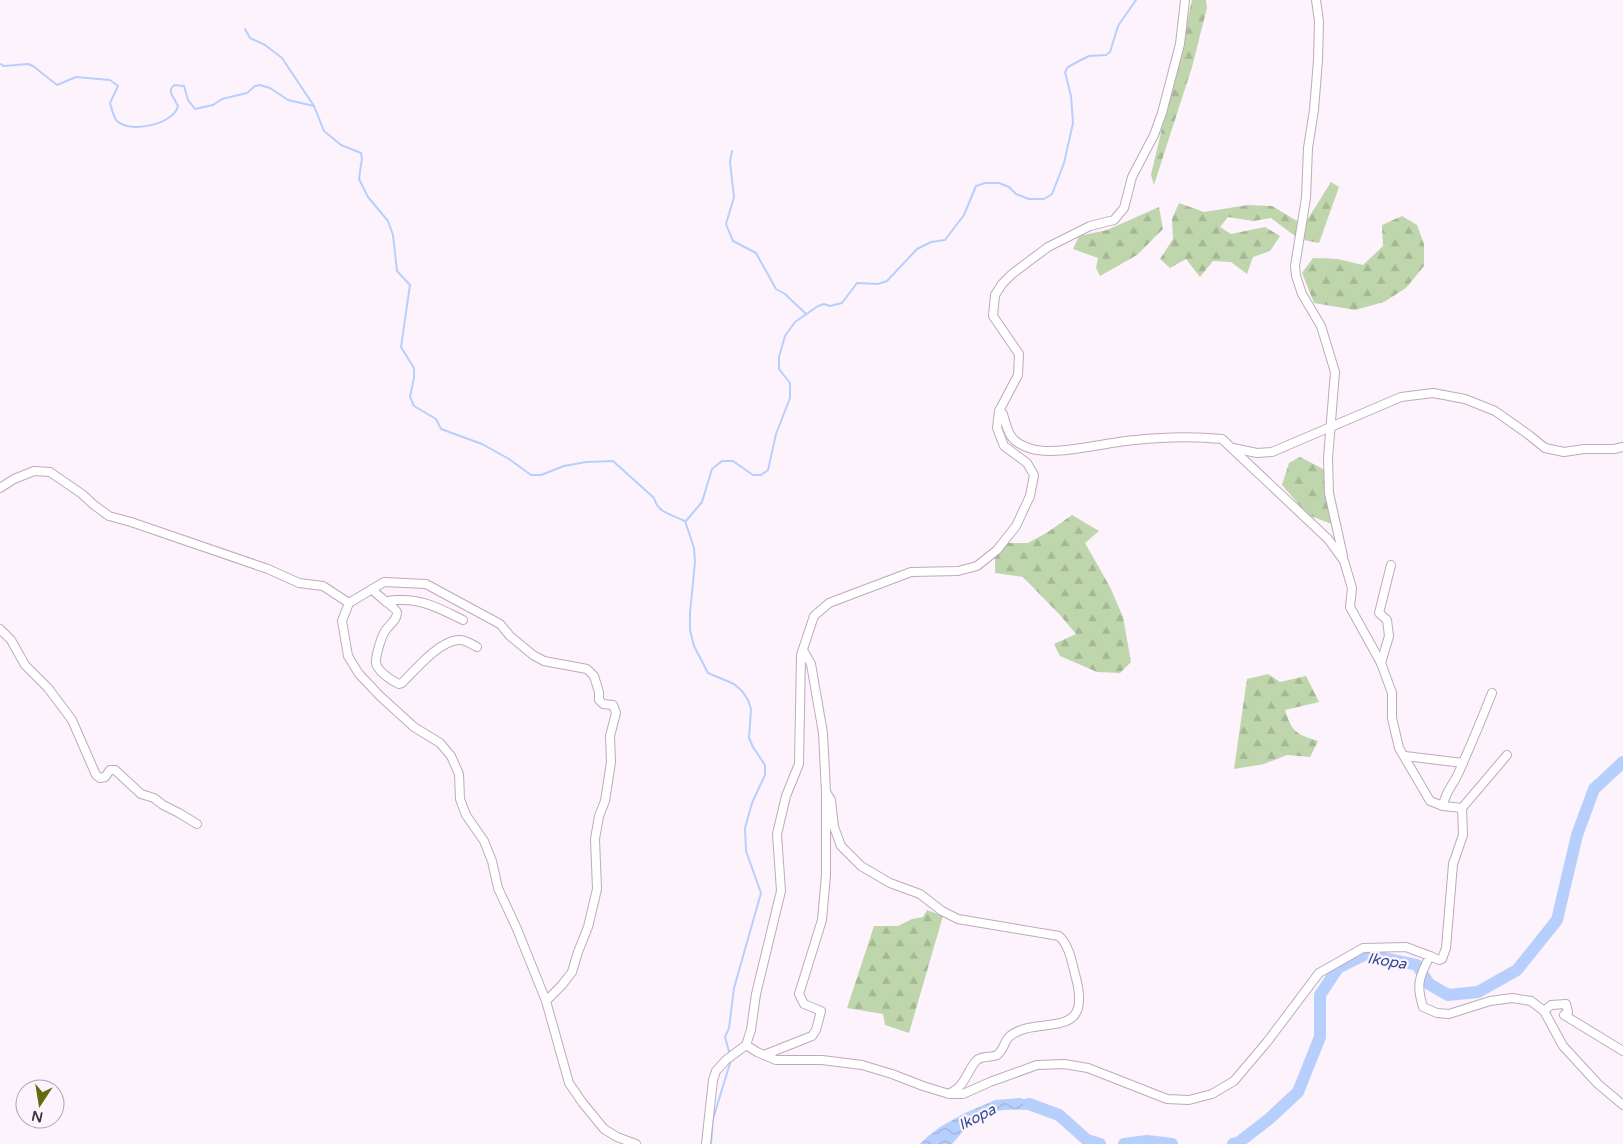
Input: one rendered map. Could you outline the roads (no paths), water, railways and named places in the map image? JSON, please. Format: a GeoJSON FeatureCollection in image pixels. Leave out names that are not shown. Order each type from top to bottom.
{"type":"FeatureCollection","features":[{"type":"Feature","properties":{"kind":"street"},"geometry":{"type":"LineString","coordinates":[[706,1144],[713,1080],[716,1071],[743,1046],[751,1030],[756,994],[782,891],[777,834],[786,796],[799,764],[801,655],[814,616],[829,603],[911,572],[958,571],[977,566],[997,550],[1016,526],[1030,496],[1034,475],[1027,463],[1004,446],[996,428],[999,411],[1018,376],[1019,354],[993,316],[995,295],[1012,274],[1048,248],[1090,226],[1114,220],[1124,208],[1132,177],[1154,135],[1162,114],[1180,44],[1185,0]]}},
{"type":"Feature","properties":{"kind":"street"},"geometry":{"type":"LineString","coordinates":[[1316,0],[1319,21],[1314,110],[1308,148],[1306,198],[1295,266],[1302,294],[1321,326],[1336,372],[1328,458],[1329,493],[1352,588],[1350,607],[1382,663],[1392,693],[1392,718],[1400,748],[1430,801],[1443,806],[1462,808]]}},
{"type":"Feature","properties":{"kind":"street"},"geometry":{"type":"LineString","coordinates":[[1234,448],[1257,453],[1272,452],[1400,396],[1433,393],[1465,399],[1495,411],[1545,448],[1564,452],[1584,449],[1614,450],[1623,447]]}},
{"type":"Feature","properties":{"kind":"street"},"geometry":{"type":"LineString","coordinates":[[999,411],[1003,414],[1008,432],[1014,440],[1034,450],[1068,449],[1134,440],[1203,437],[1222,439],[1234,448],[1328,538],[1344,561]]}},
{"type":"Feature","properties":{"kind":"street"},"geometry":{"type":"LineString","coordinates":[[0,488],[14,479],[34,471],[50,472],[82,494],[108,516],[131,522],[268,569],[299,583],[323,586],[349,603]]}},
{"type":"Feature","properties":{"kind":"street"},"geometry":{"type":"LineString","coordinates":[[1382,663],[1389,636],[1387,620],[1378,613],[1390,566]]}},
{"type":"Feature","properties":{"kind":"street"},"geometry":{"type":"LineString","coordinates":[[546,1001],[572,972],[588,927],[597,889],[595,839],[599,816],[605,801],[610,762],[610,736],[616,713],[615,707],[603,704],[599,700],[599,692],[594,676],[587,669],[544,661],[532,655],[510,636],[500,624],[426,584],[384,582],[349,603],[342,621],[348,656],[359,674],[380,697],[414,727],[440,743],[451,756],[459,774],[460,798],[466,815],[484,841],[492,861],[498,888],[546,1001],[570,1083],[582,1102],[604,1129],[617,1137],[636,1144]]}},
{"type":"Feature","properties":{"kind":"street"},"geometry":{"type":"LineString","coordinates":[[372,589],[377,596],[395,609],[397,613],[395,619],[384,632],[376,662],[377,667],[394,682],[402,683],[430,655],[450,643],[459,640],[477,646]]}},
{"type":"Feature","properties":{"kind":"street"},"geometry":{"type":"LineString","coordinates":[[386,602],[390,600],[416,600],[428,603],[463,620]]}},
{"type":"Feature","properties":{"kind":"street"},"geometry":{"type":"LineString","coordinates":[[0,629],[11,640],[24,665],[48,688],[72,720],[96,775],[100,778],[105,777],[110,770],[115,770],[141,794],[154,798],[197,824]]}},
{"type":"Feature","properties":{"kind":"street"},"geometry":{"type":"LineString","coordinates":[[764,1055],[812,1036],[816,1030],[821,1011],[804,1004],[799,994],[822,920],[826,875],[826,792],[823,733],[811,664],[803,650]]}},
{"type":"Feature","properties":{"kind":"street"},"geometry":{"type":"LineString","coordinates":[[1443,806],[1444,797],[1453,784],[1463,763],[1492,694]]}},
{"type":"Feature","properties":{"kind":"street"},"geometry":{"type":"LineString","coordinates":[[743,1046],[776,1060],[822,1060],[862,1065],[949,1094],[963,1094],[1037,1065],[1064,1064],[1088,1068],[1167,1099],[1190,1100],[1212,1094],[1234,1081],[1267,1042],[1319,974],[1362,948],[1406,947],[1429,959],[1442,959],[1446,948],[1453,864],[1463,835],[1462,808],[1507,755]]}},
{"type":"Feature","properties":{"kind":"street"},"geometry":{"type":"LineString","coordinates":[[1405,756],[1463,763]]}},
{"type":"Feature","properties":{"kind":"street"},"geometry":{"type":"LineString","coordinates":[[826,792],[831,800],[834,827],[841,846],[861,866],[890,883],[920,894],[942,912],[958,919],[1059,936],[1066,942],[1079,991],[1079,1006],[1073,1016],[1060,1023],[1019,1031],[1008,1037],[1001,1051],[995,1056],[987,1056],[977,1060],[959,1087],[949,1094]]}},
{"type":"Feature","properties":{"kind":"street"},"geometry":{"type":"LineString","coordinates":[[1429,959],[1418,985],[1423,1007],[1437,1013],[1449,1014],[1490,1001],[1512,998],[1531,1002],[1544,1011],[1563,1046],[1598,1084],[1623,1105]]}},
{"type":"Feature","properties":{"kind":"street"},"geometry":{"type":"LineString","coordinates":[[1544,1011],[1551,1005],[1566,1004],[1568,1012],[1564,1015],[1623,1051]]}},
{"type":"Feature","properties":{"kind":"water"},"geometry":{"type":"Polygon","coordinates":[[[1020,1098],[1044,1104],[1046,1112],[1008,1110],[990,1113],[973,1121],[952,1144],[920,1144],[940,1127],[963,1114],[995,1100],[1020,1098]]]}},
{"type":"Feature","properties":{"kind":"waterway"},"geometry":{"type":"LineString","coordinates":[[686,521],[702,502],[712,469],[722,461],[733,461],[753,475],[761,475],[768,470],[776,434],[790,398],[790,383],[779,369],[779,357],[785,336],[795,322],[818,306],[842,303],[857,283],[878,284],[887,281],[917,249],[931,242],[945,240],[964,215],[976,186],[985,183],[999,183],[1009,187],[1016,194],[1029,199],[1044,199],[1052,194],[1064,163],[1073,123],[1071,96],[1065,72],[1068,67],[1089,56],[1106,55],[1110,52],[1118,26],[1136,0]]}},
{"type":"Feature","properties":{"kind":"waterway"},"geometry":{"type":"LineString","coordinates":[[245,29],[250,38],[265,45],[282,58],[314,106],[324,131],[341,145],[361,153],[359,179],[368,197],[388,221],[393,235],[397,271],[410,285],[401,347],[414,368],[410,397],[414,406],[436,419],[441,429],[482,444],[509,459],[531,475],[541,475],[564,466],[586,462],[613,461],[654,498],[662,510],[685,521],[694,548],[695,562],[690,613],[690,630],[694,646],[708,673],[734,684],[748,700],[751,709],[749,738],[765,765],[765,775],[752,803],[745,828],[746,851],[761,893],[734,988],[729,1028],[725,1037],[730,1055]]}},
{"type":"Feature","properties":{"kind":"waterway"},"geometry":{"type":"LineString","coordinates":[[0,64],[4,66],[28,64],[57,85],[76,77],[110,80],[118,86],[110,103],[114,117],[123,125],[132,127],[151,125],[169,118],[178,106],[171,93],[174,85],[184,86],[188,100],[195,109],[213,105],[222,99],[247,93],[255,86],[260,85],[270,88],[288,100],[314,106]]}},
{"type":"Feature","properties":{"kind":"waterway"},"geometry":{"type":"LineString","coordinates":[[732,151],[730,162],[734,197],[726,224],[733,241],[756,253],[776,289],[785,294],[806,314]]}},
{"type":"Feature","properties":{"kind":"waterway","name":"Ikopa"},"geometry":{"type":"LineString","coordinates":[[1233,1144],[1238,1143],[1269,1119],[1298,1092],[1320,1037],[1320,995],[1338,968],[1366,954],[1417,965],[1429,984],[1448,995],[1478,992],[1517,970],[1557,920],[1577,835],[1594,789],[1623,762]]}},
{"type":"Feature","properties":{"kind":"waterway"},"geometry":{"type":"LineString","coordinates":[[711,1144],[713,1119],[731,1060]]}},
{"type":"Feature","properties":{"kind":"waterway","name":"Ikopa"},"geometry":{"type":"LineString","coordinates":[[1029,1104],[1059,1115],[1087,1140],[1100,1144]]}},
{"type":"Feature","properties":{"kind":"waterway","name":"Ikopa"},"geometry":{"type":"LineString","coordinates":[[1124,1144],[1147,1141],[1172,1144]]}}]}
